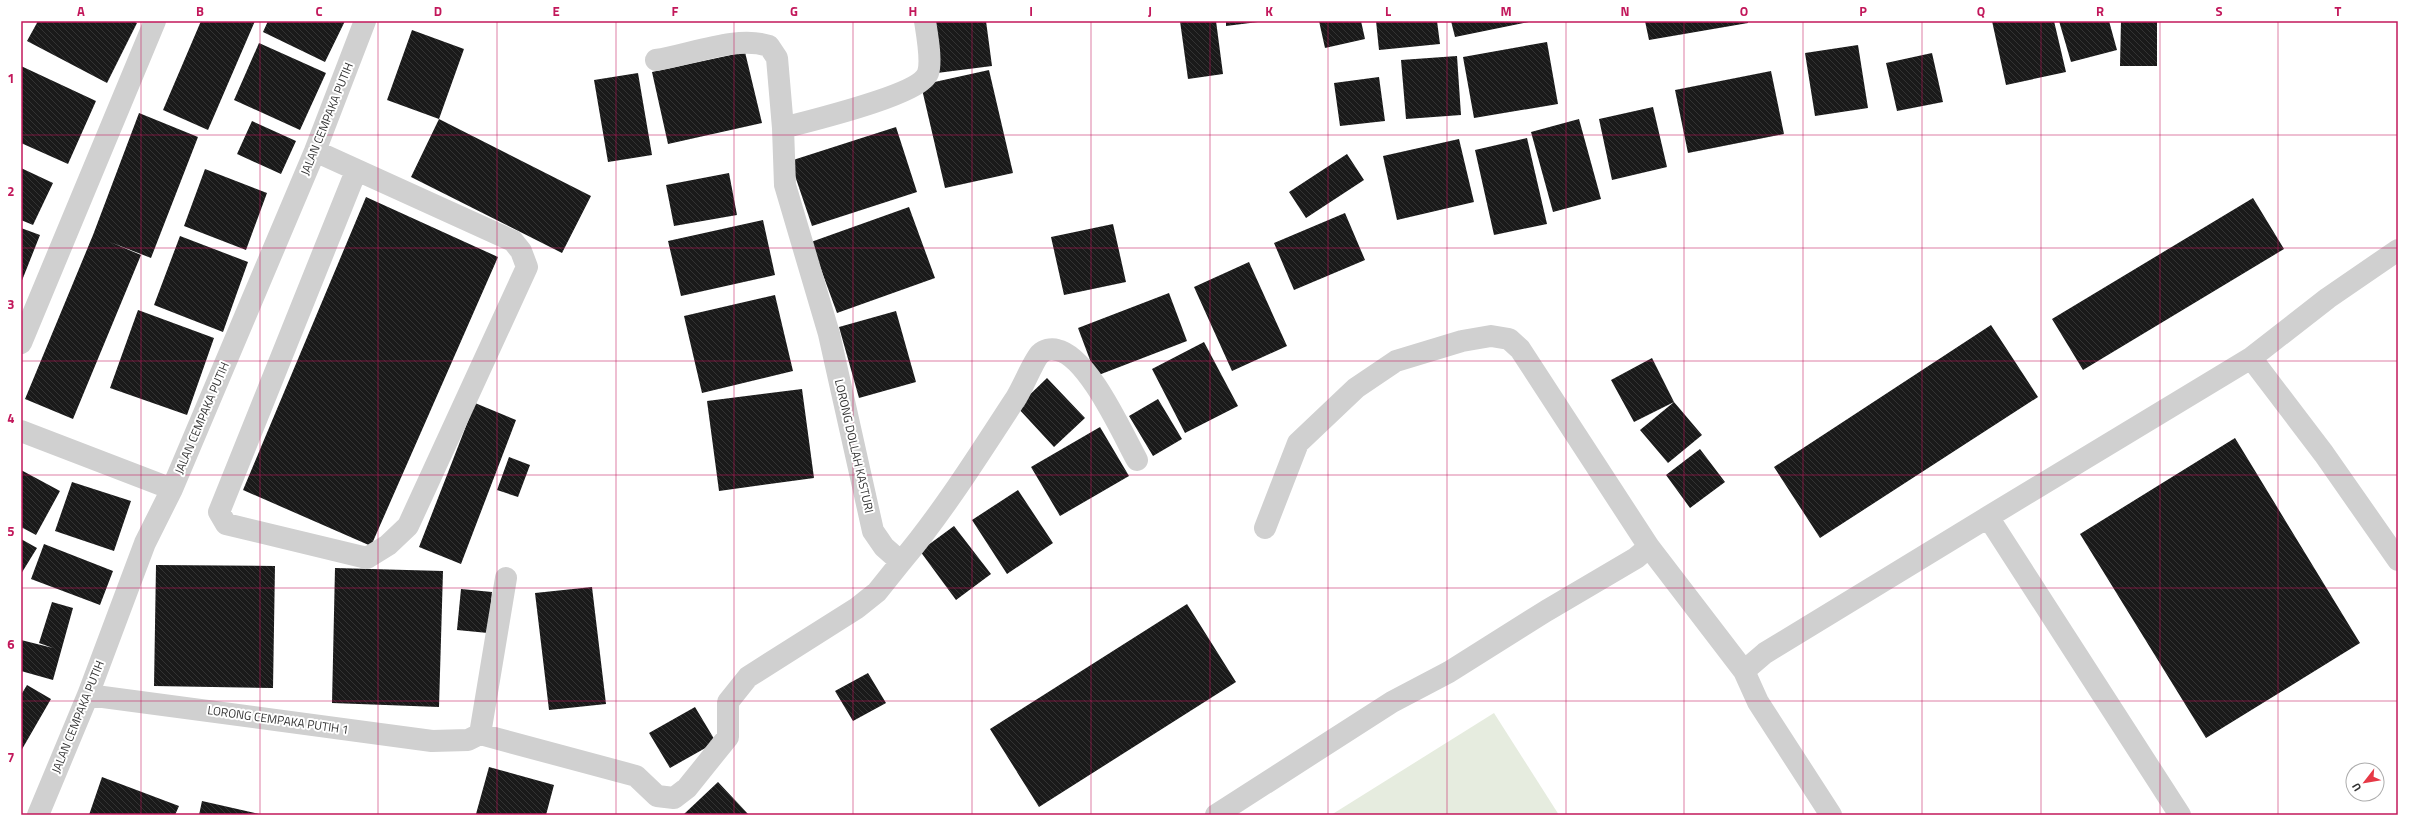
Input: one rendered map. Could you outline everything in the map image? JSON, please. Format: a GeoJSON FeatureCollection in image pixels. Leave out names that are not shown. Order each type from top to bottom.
{"type":"FeatureCollection","features":[{"type":"Feature","properties":{"kind":"street"},"geometry":{"type":"LineString","coordinates":[[21,343],[155,21]]}},
{"type":"Feature","properties":{"kind":"street","name":"JALAN CEMPAKA PUTIH"},"geometry":{"type":"LineString","coordinates":[[38,815],[88,695],[145,543],[172,489],[315,151],[365,21]]}},
{"type":"Feature","properties":{"kind":"street"},"geometry":{"type":"LineString","coordinates":[[783,128],[903,93],[923,82],[928,72],[925,21]]}},
{"type":"Feature","properties":{"kind":"street","name":"LORONG DOLLAH KASTURI"},"geometry":{"type":"LineString","coordinates":[[656,60],[750,42],[756,42],[769,46],[776,58],[783,128],[785,185],[829,334],[874,531],[884,547],[901,562]]}},
{"type":"Feature","properties":{"kind":"street"},"geometry":{"type":"LineString","coordinates":[[315,151],[513,241],[521,252],[527,267],[408,526],[388,545],[367,558],[226,524],[219,512],[356,170]]}},
{"type":"Feature","properties":{"kind":"street"},"geometry":{"type":"LineString","coordinates":[[1744,671],[1766,653],[2251,358],[2328,298],[2398,250]]}},
{"type":"Feature","properties":{"kind":"street"},"geometry":{"type":"LineString","coordinates":[[1265,528],[1298,443],[1356,388],[1396,361],[1462,341],[1491,336],[1509,340],[1520,350],[1649,547],[1744,671],[1758,702],[1832,815]]}},
{"type":"Feature","properties":{"kind":"street"},"geometry":{"type":"LineString","coordinates":[[901,562],[953,495],[1024,386],[1039,354],[1046,350],[1057,350],[1071,357],[1092,379],[1137,460]]}},
{"type":"Feature","properties":{"kind":"street"},"geometry":{"type":"LineString","coordinates":[[2251,358],[2324,454],[2398,560]]}},
{"type":"Feature","properties":{"kind":"street"},"geometry":{"type":"LineString","coordinates":[[21,431],[172,489]]}},
{"type":"Feature","properties":{"kind":"street"},"geometry":{"type":"LineString","coordinates":[[1988,517],[2180,815]]}},
{"type":"Feature","properties":{"kind":"street"},"geometry":{"type":"LineString","coordinates":[[1216,815],[1392,702],[1449,672],[1546,611],[1636,558],[1649,547]]}},
{"type":"Feature","properties":{"kind":"street","name":"LORONG CEMPAKA PUTIH 1"},"geometry":{"type":"LineString","coordinates":[[88,695],[432,741],[474,737],[636,776],[657,796],[674,798],[687,788],[728,737],[728,702],[748,677],[857,608],[877,592],[901,562]]}},
{"type":"Feature","properties":{"kind":"street"},"geometry":{"type":"LineString","coordinates":[[474,737],[506,578]]}},
{"type":"Feature","properties":{"kind":"shaded area"},"geometry":{"type":"Polygon","coordinates":[[[1494,713],[1559,815],[1331,815],[1494,713]]]}},
{"type":"Feature","properties":{"kind":"building"},"geometry":{"type":"Polygon","coordinates":[[[38,21],[133,21],[137,23],[107,83],[27,41],[38,21]]]}},
{"type":"Feature","properties":{"kind":"building"},"geometry":{"type":"Polygon","coordinates":[[[201,21],[255,21],[208,130],[163,110],[201,21]]]}},
{"type":"Feature","properties":{"kind":"building"},"geometry":{"type":"Polygon","coordinates":[[[268,21],[345,21],[325,62],[263,32],[268,21]]]}},
{"type":"Feature","properties":{"kind":"building"},"geometry":{"type":"Polygon","coordinates":[[[930,21],[986,21],[992,66],[937,73],[930,21]]]}},
{"type":"Feature","properties":{"kind":"building"},"geometry":{"type":"Polygon","coordinates":[[[1180,21],[1216,21],[1223,74],[1188,79],[1180,21]]]}},
{"type":"Feature","properties":{"kind":"building"},"geometry":{"type":"Polygon","coordinates":[[[1226,21],[1258,21],[1258,22],[1226,26],[1226,21]]]}},
{"type":"Feature","properties":{"kind":"building"},"geometry":{"type":"Polygon","coordinates":[[[1319,21],[1361,21],[1365,39],[1325,48],[1319,21]]]}},
{"type":"Feature","properties":{"kind":"building"},"geometry":{"type":"Polygon","coordinates":[[[1376,21],[1437,21],[1440,44],[1379,50],[1376,21]]]}},
{"type":"Feature","properties":{"kind":"building"},"geometry":{"type":"Polygon","coordinates":[[[1451,21],[1529,21],[1529,22],[1455,37],[1451,21]]]}},
{"type":"Feature","properties":{"kind":"building"},"geometry":{"type":"Polygon","coordinates":[[[1645,21],[1748,21],[1748,23],[1649,40],[1645,21]]]}},
{"type":"Feature","properties":{"kind":"building"},"geometry":{"type":"Polygon","coordinates":[[[1992,21],[2054,21],[2066,72],[2006,85],[1992,21]]]}},
{"type":"Feature","properties":{"kind":"building"},"geometry":{"type":"Polygon","coordinates":[[[2059,21],[2109,21],[2117,50],[2071,62],[2059,21]]]}},
{"type":"Feature","properties":{"kind":"building"},"geometry":{"type":"Polygon","coordinates":[[[2121,21],[2157,21],[2157,66],[2120,66],[2121,21]]]}},
{"type":"Feature","properties":{"kind":"building"},"geometry":{"type":"Polygon","coordinates":[[[412,30],[464,49],[439,119],[387,100],[412,30]]]}},
{"type":"Feature","properties":{"kind":"building"},"geometry":{"type":"Polygon","coordinates":[[[1547,42],[1558,104],[1474,118],[1463,57],[1547,42]]]}},
{"type":"Feature","properties":{"kind":"building"},"geometry":{"type":"Polygon","coordinates":[[[259,43],[326,73],[300,130],[234,100],[259,43]]]}},
{"type":"Feature","properties":{"kind":"building"},"geometry":{"type":"Polygon","coordinates":[[[1858,45],[1868,108],[1815,116],[1805,53],[1858,45]]]}},
{"type":"Feature","properties":{"kind":"building"},"geometry":{"type":"Polygon","coordinates":[[[745,52],[762,123],[668,144],[652,72],[745,52]]]}},
{"type":"Feature","properties":{"kind":"building"},"geometry":{"type":"Polygon","coordinates":[[[1932,53],[1943,102],[1897,111],[1886,63],[1932,53]]]}},
{"type":"Feature","properties":{"kind":"building"},"geometry":{"type":"Polygon","coordinates":[[[1457,56],[1461,115],[1406,119],[1401,60],[1457,56]]]}},
{"type":"Feature","properties":{"kind":"building"},"geometry":{"type":"Polygon","coordinates":[[[21,66],[96,101],[68,164],[21,143],[21,66]]]}},
{"type":"Feature","properties":{"kind":"building"},"geometry":{"type":"Polygon","coordinates":[[[989,70],[1013,173],[945,188],[921,85],[989,70]]]}},
{"type":"Feature","properties":{"kind":"building"},"geometry":{"type":"Polygon","coordinates":[[[1771,71],[1784,134],[1688,153],[1675,90],[1771,71]]]}},
{"type":"Feature","properties":{"kind":"building"},"geometry":{"type":"Polygon","coordinates":[[[638,73],[652,155],[608,162],[594,80],[638,73]]]}},
{"type":"Feature","properties":{"kind":"building"},"geometry":{"type":"Polygon","coordinates":[[[1379,77],[1385,121],[1340,126],[1334,83],[1379,77]]]}},
{"type":"Feature","properties":{"kind":"building"},"geometry":{"type":"Polygon","coordinates":[[[1653,107],[1667,167],[1612,180],[1599,119],[1653,107]]]}},
{"type":"Feature","properties":{"kind":"building"},"geometry":{"type":"Polygon","coordinates":[[[139,113],[198,137],[151,258],[110,242],[141,255],[73,419],[25,399],[93,235],[139,113]]]}},
{"type":"Feature","properties":{"kind":"building"},"geometry":{"type":"Polygon","coordinates":[[[439,119],[591,196],[562,253],[411,177],[439,119]]]}},
{"type":"Feature","properties":{"kind":"building"},"geometry":{"type":"Polygon","coordinates":[[[1579,119],[1601,199],[1553,212],[1531,132],[1579,119]]]}},
{"type":"Feature","properties":{"kind":"building"},"geometry":{"type":"Polygon","coordinates":[[[252,121],[296,141],[281,174],[237,154],[252,121]]]}},
{"type":"Feature","properties":{"kind":"building"},"geometry":{"type":"Polygon","coordinates":[[[896,127],[917,192],[812,226],[790,161],[896,127]]]}},
{"type":"Feature","properties":{"kind":"building"},"geometry":{"type":"Polygon","coordinates":[[[1527,138],[1547,224],[1494,235],[1475,150],[1527,138]]]}},
{"type":"Feature","properties":{"kind":"building"},"geometry":{"type":"Polygon","coordinates":[[[1459,139],[1474,202],[1397,220],[1383,156],[1459,139]]]}},
{"type":"Feature","properties":{"kind":"building"},"geometry":{"type":"Polygon","coordinates":[[[1347,154],[1364,180],[1306,218],[1289,192],[1347,154]]]}},
{"type":"Feature","properties":{"kind":"building"},"geometry":{"type":"Polygon","coordinates":[[[21,168],[53,183],[33,225],[21,220],[21,168]]]}},
{"type":"Feature","properties":{"kind":"building"},"geometry":{"type":"Polygon","coordinates":[[[205,169],[267,193],[246,250],[184,226],[205,169]]]}},
{"type":"Feature","properties":{"kind":"building"},"geometry":{"type":"Polygon","coordinates":[[[729,173],[737,215],[674,226],[666,185],[729,173]]]}},
{"type":"Feature","properties":{"kind":"building"},"geometry":{"type":"Polygon","coordinates":[[[366,197],[498,257],[371,546],[243,490],[366,197]]]}},
{"type":"Feature","properties":{"kind":"building"},"geometry":{"type":"Polygon","coordinates":[[[2253,198],[2284,249],[2083,370],[2052,319],[2253,198]]]}},
{"type":"Feature","properties":{"kind":"building"},"geometry":{"type":"Polygon","coordinates":[[[909,207],[935,278],[837,313],[811,242],[909,207]]]}},
{"type":"Feature","properties":{"kind":"building"},"geometry":{"type":"Polygon","coordinates":[[[1345,213],[1365,260],[1294,290],[1274,243],[1345,213]]]}},
{"type":"Feature","properties":{"kind":"building"},"geometry":{"type":"Polygon","coordinates":[[[763,220],[775,275],[681,296],[668,241],[763,220]]]}},
{"type":"Feature","properties":{"kind":"building"},"geometry":{"type":"Polygon","coordinates":[[[1113,224],[1126,282],[1064,295],[1051,237],[1113,224]]]}},
{"type":"Feature","properties":{"kind":"building"},"geometry":{"type":"Polygon","coordinates":[[[21,228],[40,235],[21,283],[21,228]]]}},
{"type":"Feature","properties":{"kind":"building"},"geometry":{"type":"Polygon","coordinates":[[[180,236],[248,262],[223,332],[154,305],[180,236]]]}},
{"type":"Feature","properties":{"kind":"building"},"geometry":{"type":"Polygon","coordinates":[[[1249,262],[1287,346],[1232,371],[1194,287],[1249,262]]]}},
{"type":"Feature","properties":{"kind":"building"},"geometry":{"type":"Polygon","coordinates":[[[1169,293],[1187,341],[1096,376],[1078,328],[1169,293]]]}},
{"type":"Feature","properties":{"kind":"building"},"geometry":{"type":"Polygon","coordinates":[[[775,295],[793,371],[702,393],[684,316],[775,295]]]}},
{"type":"Feature","properties":{"kind":"building"},"geometry":{"type":"Polygon","coordinates":[[[138,310],[214,338],[187,415],[110,388],[138,310]]]}},
{"type":"Feature","properties":{"kind":"building"},"geometry":{"type":"Polygon","coordinates":[[[896,311],[916,382],[859,398],[839,327],[896,311]]]}},
{"type":"Feature","properties":{"kind":"building"},"geometry":{"type":"Polygon","coordinates":[[[1991,325],[2038,397],[1820,538],[1774,467],[1991,325]]]}},
{"type":"Feature","properties":{"kind":"building"},"geometry":{"type":"Polygon","coordinates":[[[1204,342],[1238,406],[1185,433],[1152,369],[1204,342]]]}},
{"type":"Feature","properties":{"kind":"building"},"geometry":{"type":"Polygon","coordinates":[[[1652,358],[1674,402],[1634,422],[1611,380],[1652,358]]]}},
{"type":"Feature","properties":{"kind":"building"},"geometry":{"type":"Polygon","coordinates":[[[1047,378],[1085,418],[1054,447],[1017,407],[1047,378]]]}},
{"type":"Feature","properties":{"kind":"building"},"geometry":{"type":"Polygon","coordinates":[[[802,389],[814,478],[719,491],[707,401],[802,389]]]}},
{"type":"Feature","properties":{"kind":"building"},"geometry":{"type":"Polygon","coordinates":[[[1158,399],[1182,439],[1153,456],[1129,416],[1158,399]]]}},
{"type":"Feature","properties":{"kind":"building"},"geometry":{"type":"Polygon","coordinates":[[[1674,402],[1702,435],[1668,463],[1640,430],[1674,402]]]}},
{"type":"Feature","properties":{"kind":"building"},"geometry":{"type":"Polygon","coordinates":[[[475,403],[516,420],[461,564],[419,547],[475,403]]]}},
{"type":"Feature","properties":{"kind":"building"},"geometry":{"type":"Polygon","coordinates":[[[1100,427],[1129,476],[1060,516],[1031,467],[1100,427]]]}},
{"type":"Feature","properties":{"kind":"building"},"geometry":{"type":"Polygon","coordinates":[[[2235,438],[2360,643],[2206,738],[2080,534],[2235,438]]]}},
{"type":"Feature","properties":{"kind":"building"},"geometry":{"type":"Polygon","coordinates":[[[1700,449],[1725,482],[1690,508],[1666,475],[1700,449]]]}},
{"type":"Feature","properties":{"kind":"building"},"geometry":{"type":"Polygon","coordinates":[[[509,457],[530,465],[518,497],[497,490],[509,457]]]}},
{"type":"Feature","properties":{"kind":"building"},"geometry":{"type":"Polygon","coordinates":[[[21,470],[60,491],[36,535],[21,527],[21,470]]]}},
{"type":"Feature","properties":{"kind":"building"},"geometry":{"type":"Polygon","coordinates":[[[72,482],[131,501],[114,551],[55,531],[72,482]]]}},
{"type":"Feature","properties":{"kind":"building"},"geometry":{"type":"Polygon","coordinates":[[[1018,490],[1053,543],[1007,574],[972,520],[1018,490]]]}},
{"type":"Feature","properties":{"kind":"building"},"geometry":{"type":"Polygon","coordinates":[[[954,526],[991,574],[956,600],[920,551],[954,526]]]}},
{"type":"Feature","properties":{"kind":"building"},"geometry":{"type":"Polygon","coordinates":[[[21,539],[37,548],[21,574],[21,539]]]}},
{"type":"Feature","properties":{"kind":"building"},"geometry":{"type":"Polygon","coordinates":[[[44,544],[113,571],[100,605],[31,579],[44,544]]]}},
{"type":"Feature","properties":{"kind":"building"},"geometry":{"type":"Polygon","coordinates":[[[156,565],[275,566],[273,688],[154,686],[156,565]]]}},
{"type":"Feature","properties":{"kind":"building"},"geometry":{"type":"Polygon","coordinates":[[[335,568],[443,571],[439,707],[332,703],[335,568]]]}},
{"type":"Feature","properties":{"kind":"building"},"geometry":{"type":"Polygon","coordinates":[[[592,587],[606,704],[549,710],[535,593],[592,587]]]}},
{"type":"Feature","properties":{"kind":"building"},"geometry":{"type":"Polygon","coordinates":[[[461,589],[492,592],[488,633],[457,630],[461,589]]]}},
{"type":"Feature","properties":{"kind":"building"},"geometry":{"type":"Polygon","coordinates":[[[52,602],[73,608],[53,680],[21,671],[21,640],[53,648],[39,643],[52,602]]]}},
{"type":"Feature","properties":{"kind":"building"},"geometry":{"type":"Polygon","coordinates":[[[1187,604],[1236,682],[1039,807],[990,729],[1187,604]]]}},
{"type":"Feature","properties":{"kind":"building"},"geometry":{"type":"Polygon","coordinates":[[[868,673],[886,703],[853,721],[835,691],[868,673]]]}},
{"type":"Feature","properties":{"kind":"building"},"geometry":{"type":"Polygon","coordinates":[[[27,685],[51,699],[21,751],[21,695],[27,685]]]}},
{"type":"Feature","properties":{"kind":"building"},"geometry":{"type":"Polygon","coordinates":[[[695,707],[716,742],[670,768],[649,733],[695,707]]]}},
{"type":"Feature","properties":{"kind":"building"},"geometry":{"type":"Polygon","coordinates":[[[489,767],[554,785],[546,815],[476,814],[489,767]]]}},
{"type":"Feature","properties":{"kind":"building"},"geometry":{"type":"Polygon","coordinates":[[[102,777],[179,806],[175,815],[89,815],[102,777]]]}},
{"type":"Feature","properties":{"kind":"building"},"geometry":{"type":"Polygon","coordinates":[[[718,782],[749,815],[683,815],[718,782]]]}},
{"type":"Feature","properties":{"kind":"building"},"geometry":{"type":"Polygon","coordinates":[[[202,801],[259,814],[259,815],[199,815],[202,801]]]}}]}
